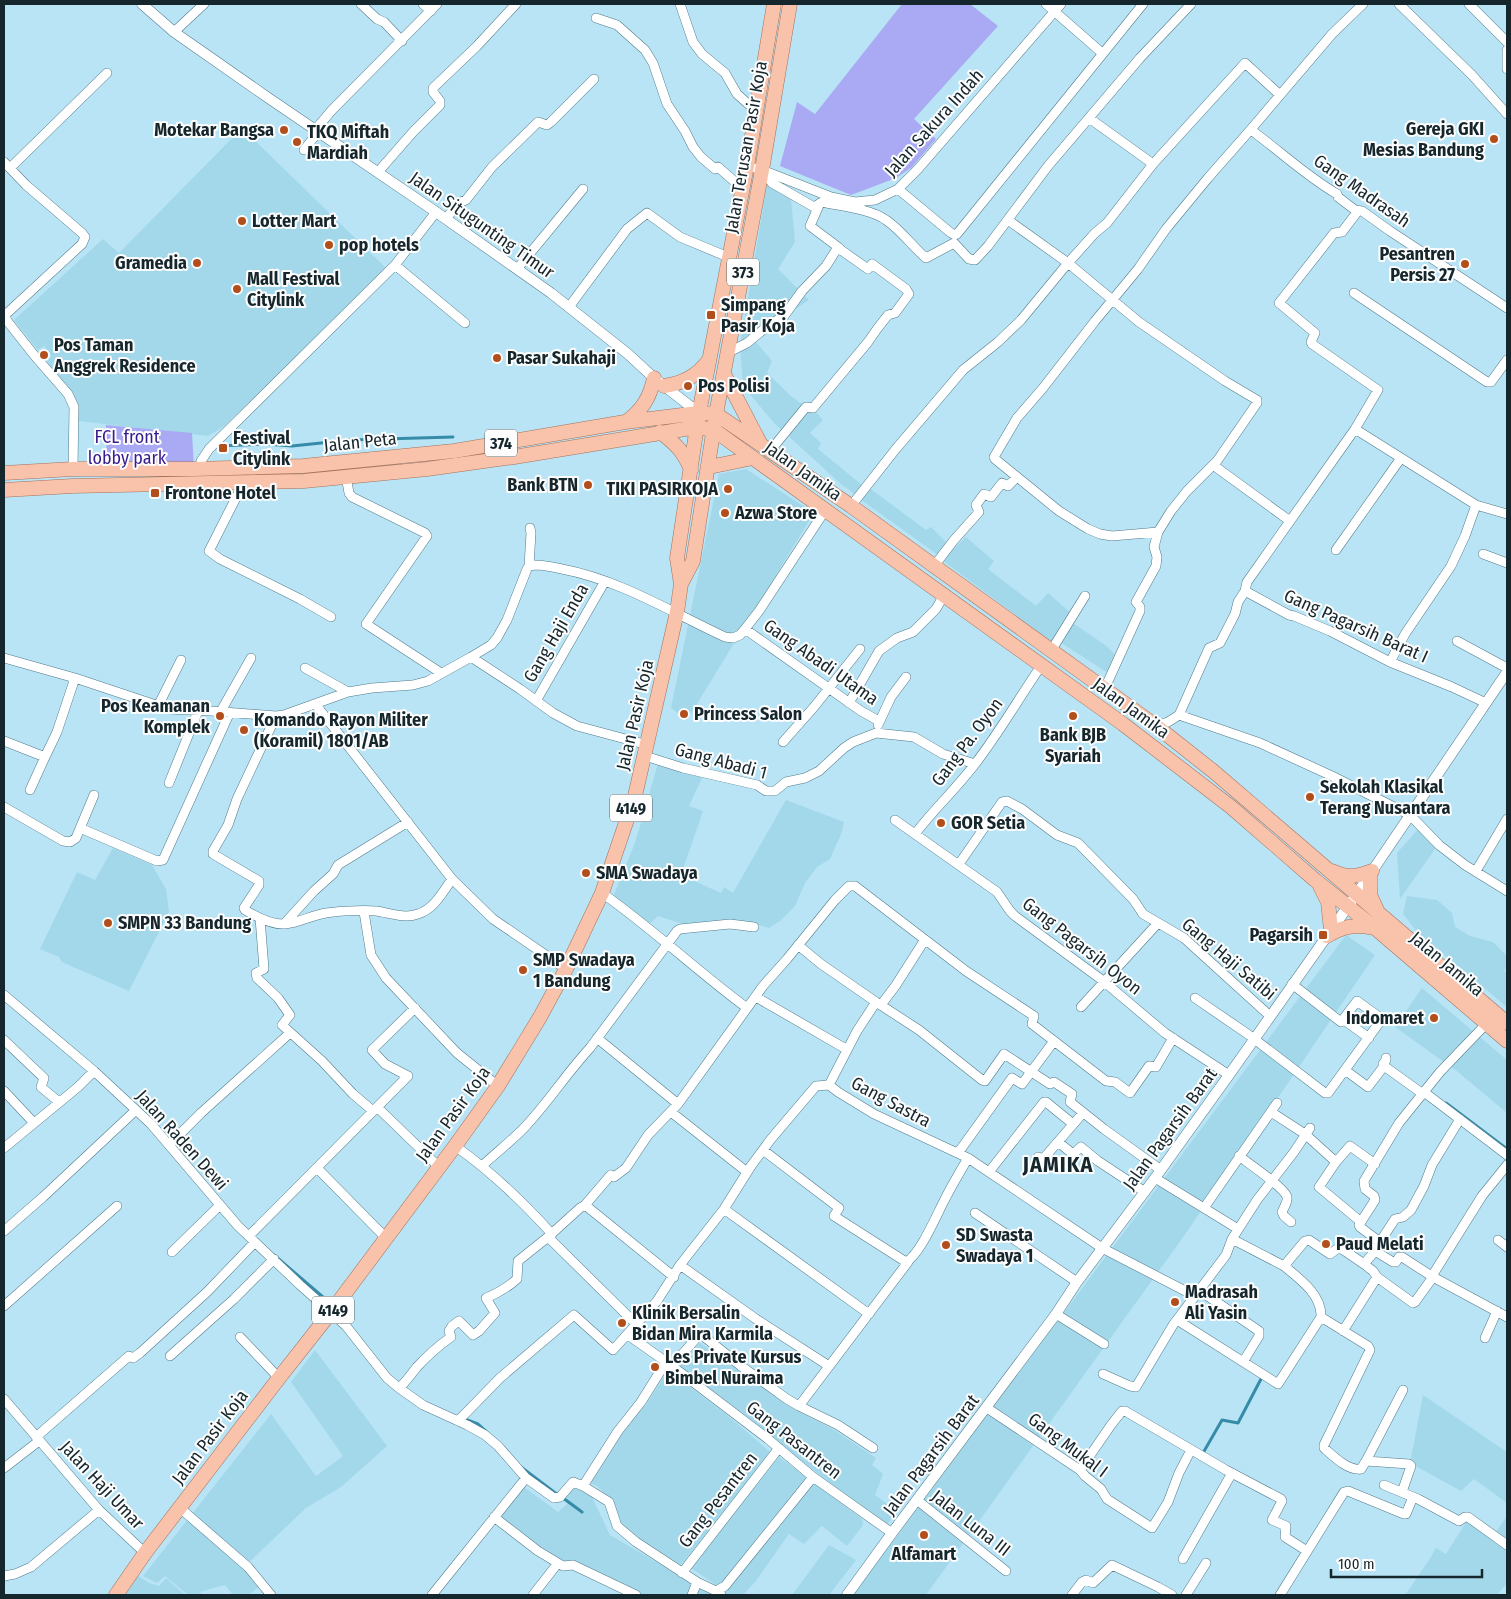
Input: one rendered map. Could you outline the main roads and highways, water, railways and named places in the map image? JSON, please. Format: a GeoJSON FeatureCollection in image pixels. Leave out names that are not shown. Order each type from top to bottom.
{"type":"FeatureCollection","features":[{"type":"Feature","properties":{"kind":"main road","name":"Jalan Terusan Pasir Koja"},"geometry":{"type":"LineString","coordinates":[[698,420],[728,257],[743,189],[774,4]]}},
{"type":"Feature","properties":{"kind":"main road","name":"Jalan Terusan Pasir Koja"},"geometry":{"type":"LineString","coordinates":[[716,414],[764,171],[790,4]]}},
{"type":"Feature","properties":{"kind":"main road"},"geometry":{"type":"LineString","coordinates":[[625,422],[645,404],[659,382],[677,384],[690,379],[701,371],[709,360]]}},
{"type":"Feature","properties":{"kind":"main road"},"geometry":{"type":"LineString","coordinates":[[724,374],[765,447]]}},
{"type":"Feature","properties":{"kind":"main road","name":"Jalan Peta"},"geometry":{"type":"LineString","coordinates":[[4,490],[72,486],[304,481],[427,469],[514,458],[660,432],[716,414]]}},
{"type":"Feature","properties":{"kind":"main road","name":"Jalan Pasir Koja"},"geometry":{"type":"LineString","coordinates":[[681,584],[693,560],[716,414]]}},
{"type":"Feature","properties":{"kind":"main road","name":"Jalan Jamika"},"geometry":{"type":"LineString","coordinates":[[716,414],[851,506],[1156,726],[1213,771],[1507,1023]]}},
{"type":"Feature","properties":{"kind":"main road","name":"Jalan Peta"},"geometry":{"type":"LineString","coordinates":[[4,473],[73,469],[200,469],[303,466],[454,451],[625,422],[698,420],[714,430]]}},
{"type":"Feature","properties":{"kind":"main road","name":"Jalan Pasir Koja"},"geometry":{"type":"LineString","coordinates":[[116,1595],[145,1553],[331,1312],[455,1146],[498,1086],[540,1018],[566,969],[602,892],[635,796],[677,612],[681,584],[677,558],[698,420]]}},
{"type":"Feature","properties":{"kind":"main road","name":"Jalan Jamika"},"geometry":{"type":"LineString","coordinates":[[714,430],[1123,724],[1224,802],[1507,1041]]}},
{"type":"Feature","properties":{"kind":"main road"},"geometry":{"type":"LineString","coordinates":[[660,432],[674,443],[685,456],[691,470]]}},
{"type":"Feature","properties":{"kind":"main road"},"geometry":{"type":"LineString","coordinates":[[709,467],[753,458]]}},
{"type":"Feature","properties":{"kind":"main road"},"geometry":{"type":"LineString","coordinates":[[303,466],[304,481]]}},
{"type":"Feature","properties":{"kind":"main road"},"geometry":{"type":"LineString","coordinates":[[1324,868],[1349,877],[1371,873],[1370,895],[1378,913]]}},
{"type":"Feature","properties":{"kind":"main road"},"geometry":{"type":"LineString","coordinates":[[1315,880],[1328,902],[1330,912],[1329,933],[1342,928],[1360,925],[1375,928]]}},
{"type":"Feature","properties":{"kind":"waterway"},"geometry":{"type":"LineString","coordinates":[[216,446],[266,444],[292,446],[350,440],[453,437]]}},
{"type":"Feature","properties":{"kind":"waterway"},"geometry":{"type":"LineString","coordinates":[[1446,1103],[1507,1149]]}},
{"type":"Feature","properties":{"kind":"waterway"},"geometry":{"type":"LineString","coordinates":[[274,1255],[323,1297]]}},
{"type":"Feature","properties":{"kind":"waterway"},"geometry":{"type":"LineString","coordinates":[[340,1312],[349,1324]]}},
{"type":"Feature","properties":{"kind":"waterway"},"geometry":{"type":"LineString","coordinates":[[1201,1452],[1203,1453],[1222,1420],[1238,1423],[1262,1377]]}},
{"type":"Feature","properties":{"kind":"waterway"},"geometry":{"type":"LineString","coordinates":[[462,1418],[478,1424],[487,1432]]}},
{"type":"Feature","properties":{"kind":"waterway"},"geometry":{"type":"LineString","coordinates":[[521,1467],[558,1495]]}},
{"type":"Feature","properties":{"kind":"waterway"},"geometry":{"type":"LineString","coordinates":[[563,1498],[582,1512]]}},
{"type":"Feature","properties":{"kind":"place","name":"Motekar Bangsa"},"geometry":{"type":"Point","coordinates":[284,130]}},
{"type":"Feature","properties":{"kind":"place","name":"Gereja GKI Mesias Bandung"},"geometry":{"type":"Point","coordinates":[1494,139]}},
{"type":"Feature","properties":{"kind":"place","name":"TKQ Miftah Mardiah"},"geometry":{"type":"Point","coordinates":[297,142]}},
{"type":"Feature","properties":{"kind":"place","name":"Lotter Mart"},"geometry":{"type":"Point","coordinates":[242,221]}},
{"type":"Feature","properties":{"kind":"place","name":"pop hotels"},"geometry":{"type":"Point","coordinates":[329,245]}},
{"type":"Feature","properties":{"kind":"place","name":"Gramedia"},"geometry":{"type":"Point","coordinates":[197,263]}},
{"type":"Feature","properties":{"kind":"place","name":"Pesantren Persis 27"},"geometry":{"type":"Point","coordinates":[1465,264]}},
{"type":"Feature","properties":{"kind":"place","name":"Mall Festival Citylink"},"geometry":{"type":"Point","coordinates":[237,289]}},
{"type":"Feature","properties":{"kind":"place","name":"Simpang Pasir Koja"},"geometry":{"type":"Point","coordinates":[711,315]}},
{"type":"Feature","properties":{"kind":"place","name":"Pos Taman Anggrek Residence"},"geometry":{"type":"Point","coordinates":[44,355]}},
{"type":"Feature","properties":{"kind":"place","name":"Pasar Sukahaji"},"geometry":{"type":"Point","coordinates":[497,358]}},
{"type":"Feature","properties":{"kind":"place","name":"Pos Polisi"},"geometry":{"type":"Point","coordinates":[688,386]}},
{"type":"Feature","properties":{"kind":"place","name":"Festival Citylink"},"geometry":{"type":"Point","coordinates":[223,448]}},
{"type":"Feature","properties":{"kind":"place","name":"Bank BTN"},"geometry":{"type":"Point","coordinates":[588,485]}},
{"type":"Feature","properties":{"kind":"place","name":"TIKI PASIRKOJA"},"geometry":{"type":"Point","coordinates":[728,489]}},
{"type":"Feature","properties":{"kind":"place","name":"Frontone Hotel"},"geometry":{"type":"Point","coordinates":[155,493]}},
{"type":"Feature","properties":{"kind":"place","name":"Azwa Store"},"geometry":{"type":"Point","coordinates":[725,513]}},
{"type":"Feature","properties":{"kind":"place","name":"Princess Salon"},"geometry":{"type":"Point","coordinates":[684,714]}},
{"type":"Feature","properties":{"kind":"place","name":"Pos Keamanan Komplek"},"geometry":{"type":"Point","coordinates":[220,716]}},
{"type":"Feature","properties":{"kind":"place","name":"Bank BJB Syariah"},"geometry":{"type":"Point","coordinates":[1073,716]}},
{"type":"Feature","properties":{"kind":"place","name":"Komando Rayon Militer (Koramil) 1801/AB"},"geometry":{"type":"Point","coordinates":[244,730]}},
{"type":"Feature","properties":{"kind":"place","name":"Sekolah Klasikal Terang Nusantara"},"geometry":{"type":"Point","coordinates":[1310,797]}},
{"type":"Feature","properties":{"kind":"place","name":"GOR Setia"},"geometry":{"type":"Point","coordinates":[941,823]}},
{"type":"Feature","properties":{"kind":"place","name":"SMA Swadaya"},"geometry":{"type":"Point","coordinates":[586,873]}},
{"type":"Feature","properties":{"kind":"place","name":"SMPN 33 Bandung"},"geometry":{"type":"Point","coordinates":[108,923]}},
{"type":"Feature","properties":{"kind":"place","name":"Pagarsih"},"geometry":{"type":"Point","coordinates":[1323,935]}},
{"type":"Feature","properties":{"kind":"place","name":"SMP Swadaya 1 Bandung"},"geometry":{"type":"Point","coordinates":[523,970]}},
{"type":"Feature","properties":{"kind":"place","name":"Indomaret"},"geometry":{"type":"Point","coordinates":[1434,1018]}},
{"type":"Feature","properties":{"kind":"place","name":"Paud Melati"},"geometry":{"type":"Point","coordinates":[1326,1244]}},
{"type":"Feature","properties":{"kind":"place","name":"SD Swasta Swadaya 1"},"geometry":{"type":"Point","coordinates":[946,1245]}},
{"type":"Feature","properties":{"kind":"place","name":"Madrasah Ali Yasin"},"geometry":{"type":"Point","coordinates":[1175,1302]}},
{"type":"Feature","properties":{"kind":"place","name":"Klinik Bersalin Bidan Mira Karmila"},"geometry":{"type":"Point","coordinates":[622,1323]}},
{"type":"Feature","properties":{"kind":"place","name":"Les Private Kursus Bimbel Nuraima"},"geometry":{"type":"Point","coordinates":[655,1367]}},
{"type":"Feature","properties":{"kind":"place","name":"Alfamart"},"geometry":{"type":"Point","coordinates":[924,1535]}},
{"type":"Feature","properties":{"kind":"district","name":"JAMIKA"},"geometry":{"type":"Point","coordinates":[1058,1164]}},
{"type":"Feature","properties":{"kind":"park label","name":"FCL front lobby park"},"geometry":{"type":"Point","coordinates":[127,447]}}]}
